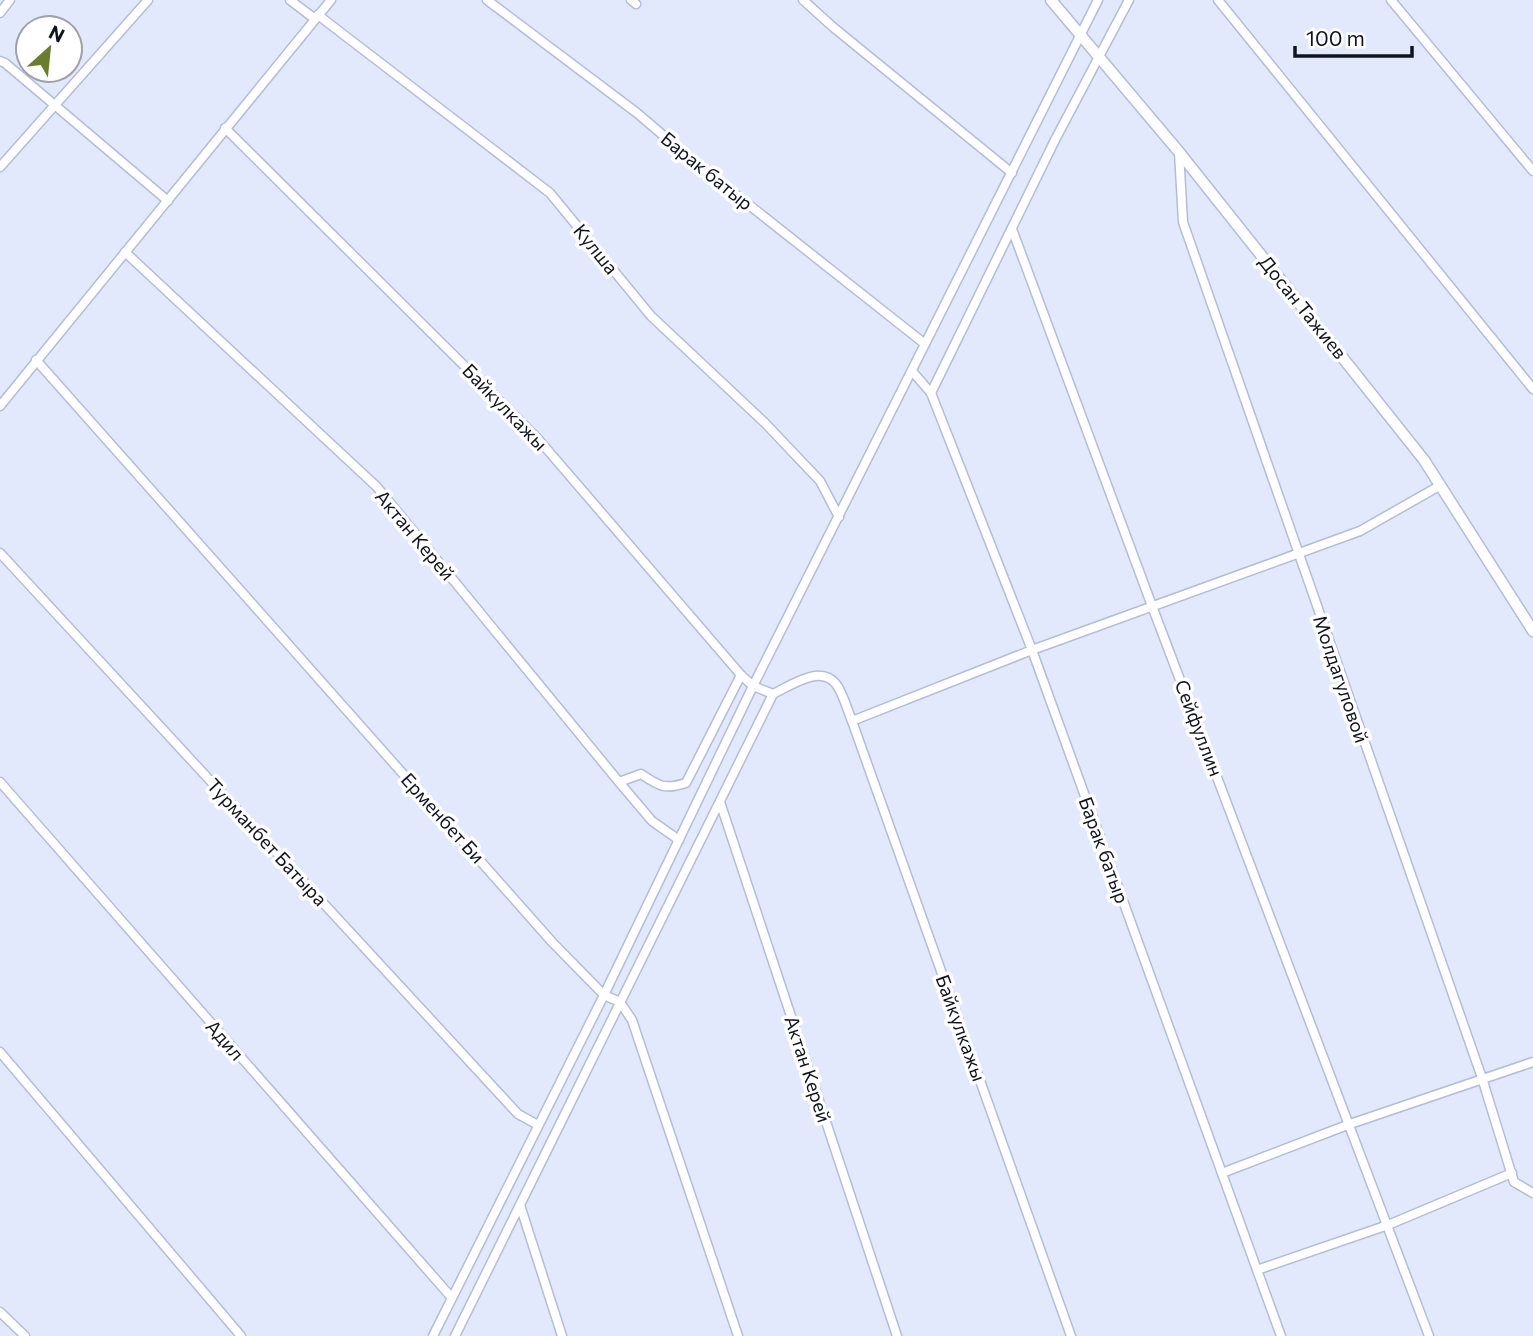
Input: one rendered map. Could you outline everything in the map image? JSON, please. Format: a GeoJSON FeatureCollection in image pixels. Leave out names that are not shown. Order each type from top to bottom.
{"type":"FeatureCollection","features":[{"type":"Feature","properties":{"kind":"street"},"geometry":{"type":"LineString","coordinates":[[0,13],[10,0]]}},
{"type":"Feature","properties":{"kind":"street"},"geometry":{"type":"LineString","coordinates":[[0,167],[148,0]]}},
{"type":"Feature","properties":{"kind":"street","name":"Кулша"},"geometry":{"type":"LineString","coordinates":[[290,0],[317,17],[550,193],[651,316],[765,423],[820,481],[839,517]]}},
{"type":"Feature","properties":{"kind":"street"},"geometry":{"type":"LineString","coordinates":[[0,406],[331,0]]}},
{"type":"Feature","properties":{"kind":"street","name":"Барак батыр"},"geometry":{"type":"LineString","coordinates":[[486,0],[637,113],[925,344]]}},
{"type":"Feature","properties":{"kind":"street"},"geometry":{"type":"LineString","coordinates":[[803,0],[832,27],[1012,173]]}},
{"type":"Feature","properties":{"kind":"street","name":"Досан Тажиев"},"geometry":{"type":"LineString","coordinates":[[1051,0],[1179,152],[1424,460],[1533,631]]}},
{"type":"Feature","properties":{"kind":"street"},"geometry":{"type":"LineString","coordinates":[[433,1336],[604,995],[753,686],[1098,0]]}},
{"type":"Feature","properties":{"kind":"street"},"geometry":{"type":"LineString","coordinates":[[932,393],[1073,106],[1129,0]]}},
{"type":"Feature","properties":{"kind":"street"},"geometry":{"type":"LineString","coordinates":[[1218,0],[1533,389]]}},
{"type":"Feature","properties":{"kind":"street"},"geometry":{"type":"LineString","coordinates":[[1391,0],[1533,171]]}},
{"type":"Feature","properties":{"kind":"street"},"geometry":{"type":"LineString","coordinates":[[0,61],[168,201]]}},
{"type":"Feature","properties":{"kind":"street","name":"Байкулкажы"},"geometry":{"type":"LineString","coordinates":[[225,128],[539,440],[753,686],[773,694],[811,676],[827,677],[835,683],[852,721],[1071,1336]]}},
{"type":"Feature","properties":{"kind":"street","name":"Молдагуловой"},"geometry":{"type":"LineString","coordinates":[[1179,152],[1183,222],[1482,1078],[1511,1173]]}},
{"type":"Feature","properties":{"kind":"street","name":"Сейфуллин"},"geometry":{"type":"LineString","coordinates":[[1013,229],[1152,606],[1429,1336]]}},
{"type":"Feature","properties":{"kind":"street","name":"Актан Керей"},"geometry":{"type":"LineString","coordinates":[[125,252],[377,487],[652,821],[679,840]]}},
{"type":"Feature","properties":{"kind":"street","name":"Ерменбет Би"},"geometry":{"type":"LineString","coordinates":[[36,360],[544,932],[604,995],[621,1002]]}},
{"type":"Feature","properties":{"kind":"street","name":"Барак батыр"},"geometry":{"type":"LineString","coordinates":[[912,371],[932,393],[1032,650],[1281,1336]]}},
{"type":"Feature","properties":{"kind":"street"},"geometry":{"type":"LineString","coordinates":[[1526,381],[1533,372]]}},
{"type":"Feature","properties":{"kind":"street"},"geometry":{"type":"LineString","coordinates":[[852,721],[1032,650],[1360,531],[1441,485]]}},
{"type":"Feature","properties":{"kind":"street","name":"Турманбет Батыра"},"geometry":{"type":"LineString","coordinates":[[0,552],[518,1114],[538,1125]]}},
{"type":"Feature","properties":{"kind":"street"},"geometry":{"type":"LineString","coordinates":[[619,782],[641,774],[657,786],[673,787],[686,783],[741,675]]}},
{"type":"Feature","properties":{"kind":"street"},"geometry":{"type":"LineString","coordinates":[[455,1336],[773,694]]}},
{"type":"Feature","properties":{"kind":"street","name":"Адил"},"geometry":{"type":"LineString","coordinates":[[0,782],[452,1298]]}},
{"type":"Feature","properties":{"kind":"street","name":"Актан Керей"},"geometry":{"type":"LineString","coordinates":[[720,802],[897,1336]]}},
{"type":"Feature","properties":{"kind":"street"},"geometry":{"type":"LineString","coordinates":[[621,1002],[632,1020],[738,1336]]}},
{"type":"Feature","properties":{"kind":"street"},"geometry":{"type":"LineString","coordinates":[[0,1052],[241,1336]]}},
{"type":"Feature","properties":{"kind":"street"},"geometry":{"type":"LineString","coordinates":[[1222,1173],[1350,1124],[1533,1062]]}},
{"type":"Feature","properties":{"kind":"street"},"geometry":{"type":"LineString","coordinates":[[1257,1270],[1388,1225],[1511,1173],[1514,1182],[1533,1193]]}},
{"type":"Feature","properties":{"kind":"street"},"geometry":{"type":"LineString","coordinates":[[520,1205],[562,1336]]}},
{"type":"Feature","properties":{"kind":"street"},"geometry":{"type":"LineString","coordinates":[[0,1312],[25,1336]]}}]}
